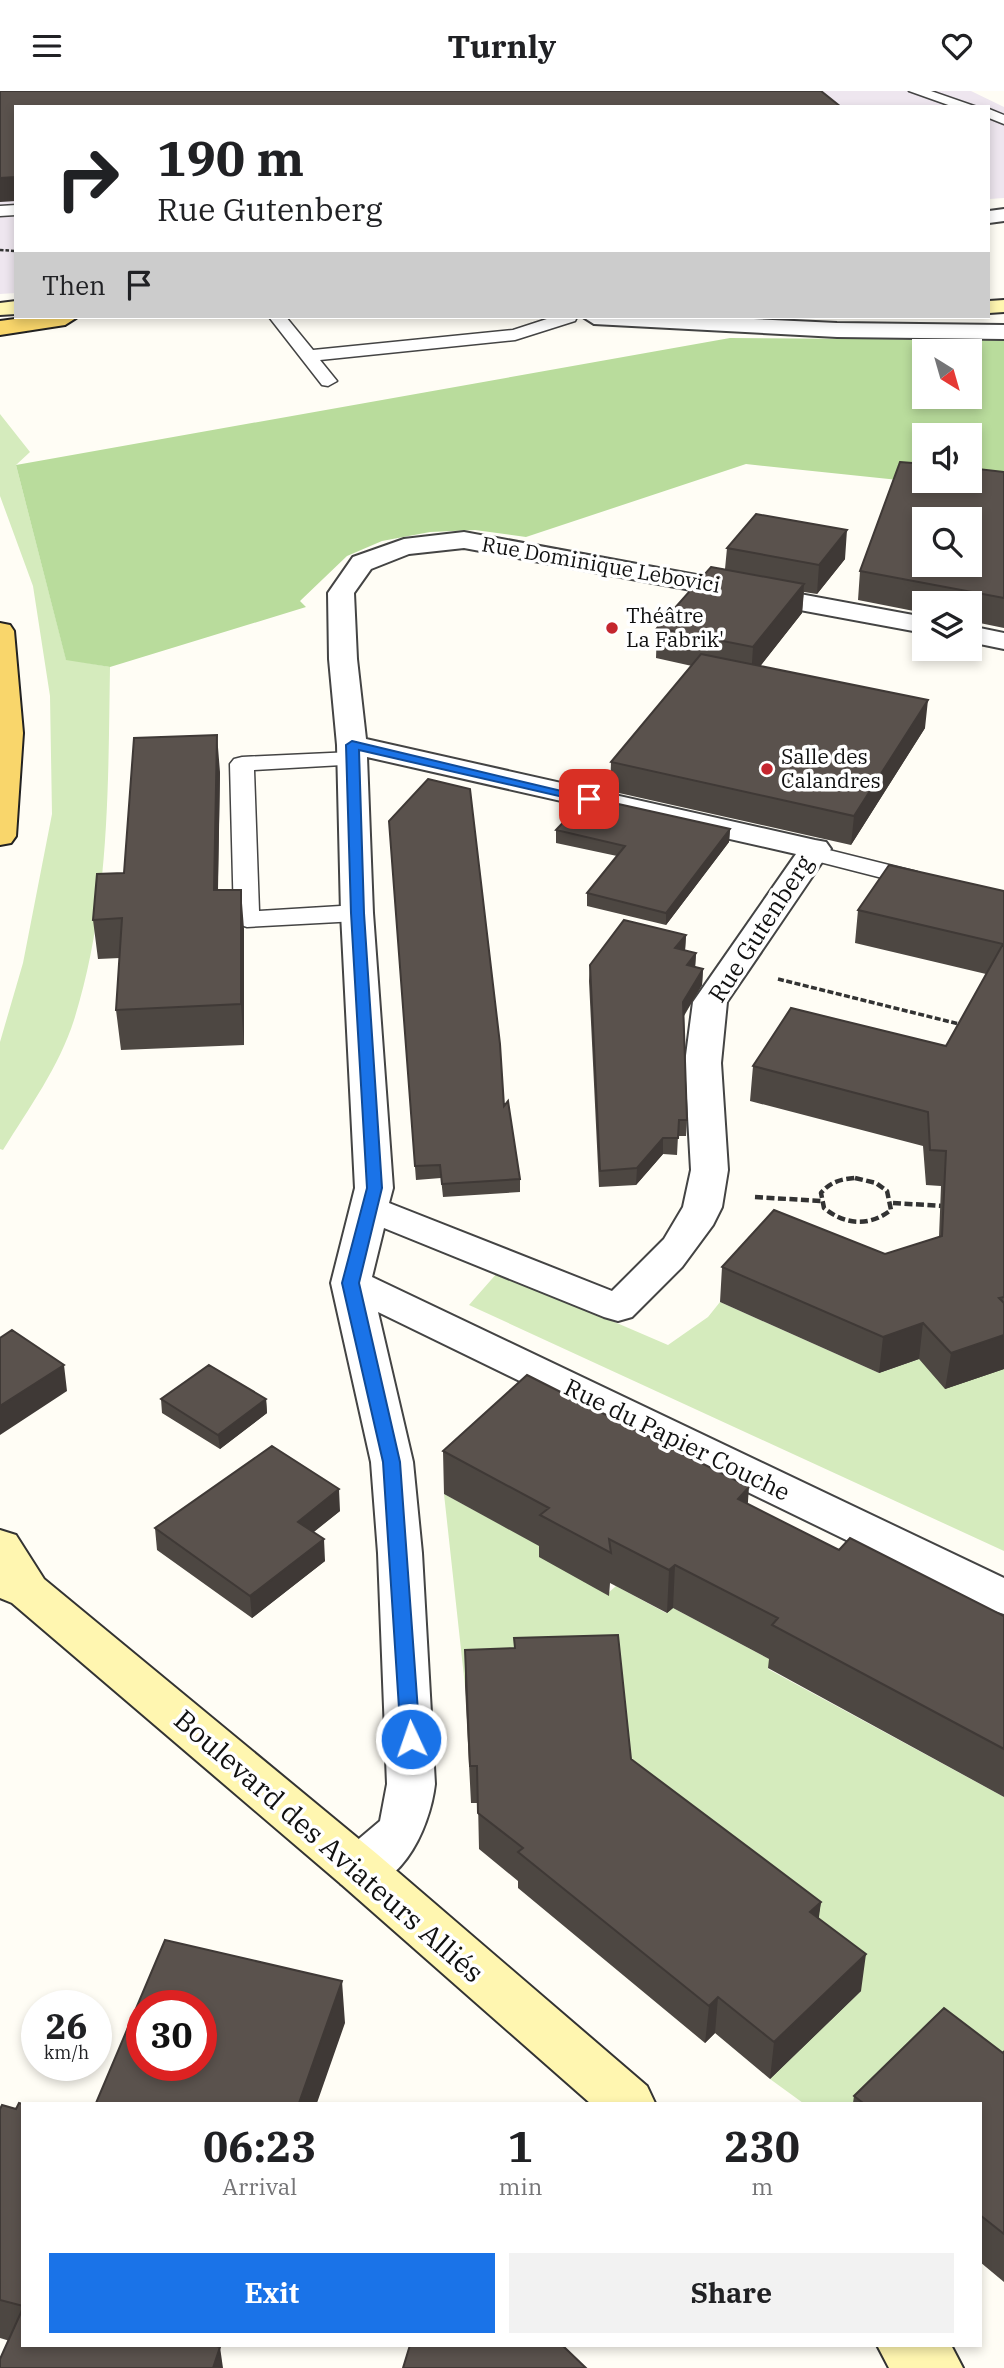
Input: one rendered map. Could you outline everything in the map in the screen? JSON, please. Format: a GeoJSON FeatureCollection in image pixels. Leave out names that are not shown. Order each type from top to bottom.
{"type":"FeatureCollection","features":[{"type":"Feature","properties":{"kind":"main road"},"geometry":{"type":"LineString","coordinates":[[0,322],[49,319]]}},
{"type":"Feature","properties":{"kind":"main road"},"geometry":{"type":"LineString","coordinates":[[0,328],[58,319]]}},
{"type":"Feature","properties":{"kind":"main road"},"geometry":{"type":"LineString","coordinates":[[0,631],[8,679],[9,770],[0,836]]}},
{"type":"Feature","properties":{"kind":"main road","name":"Boulevard des Aviateurs Alliés"},"geometry":{"type":"LineString","coordinates":[[0,1546],[14,1585],[359,1869],[627,2102]]}},
{"type":"Feature","properties":{"kind":"main road"},"geometry":{"type":"LineString","coordinates":[[908,2347],[933,2368]]}},
{"type":"Feature","properties":{"kind":"street"},"geometry":{"type":"LineString","coordinates":[[631,319],[837,330],[1004,332]]}},
{"type":"Feature","properties":{"kind":"street","name":"Rue Dominique Lebovici"},"geometry":{"type":"LineString","coordinates":[[352,752],[343,659],[341,593],[362,563],[404,547],[464,540],[912,623]]}},
{"type":"Feature","properties":{"kind":"street"},"geometry":{"type":"LineString","coordinates":[[982,636],[1004,641]]}},
{"type":"Feature","properties":{"kind":"street"},"geometry":{"type":"LineString","coordinates":[[352,752],[357,913],[374,1188],[351,1283],[392,1462],[401,1566],[411,1784],[408,1818],[397,1837],[359,1869]]}},
{"type":"Feature","properties":{"kind":"street","name":"Rue Gutenberg"},"geometry":{"type":"LineString","coordinates":[[352,752],[815,849],[710,1002],[704,1033],[703,1072],[710,1156],[708,1194],[695,1223],[677,1249],[618,1308],[371,1209]]}},
{"type":"Feature","properties":{"kind":"street","name":"Rue du Papier Couche"},"geometry":{"type":"LineString","coordinates":[[351,1283],[1004,1597]]}},
{"type":"Feature","properties":{"kind":"lane"},"geometry":{"type":"LineString","coordinates":[[916,91],[963,105]]}},
{"type":"Feature","properties":{"kind":"lane"},"geometry":{"type":"LineString","coordinates":[[279,319],[328,381]]}},
{"type":"Feature","properties":{"kind":"lane"},"geometry":{"type":"LineString","coordinates":[[309,356],[515,335],[563,319]]}},
{"type":"Feature","properties":{"kind":"lane"},"geometry":{"type":"LineString","coordinates":[[352,752],[242,764],[247,919],[357,913]]}},
{"type":"Feature","properties":{"kind":"lane"},"geometry":{"type":"LineString","coordinates":[[813,853],[908,877],[901,891]]}},
{"type":"Feature","properties":{"kind":"path"},"geometry":{"type":"LineString","coordinates":[[733,967],[963,1025]]}},
{"type":"Feature","properties":{"kind":"path"},"geometry":{"type":"LineString","coordinates":[[855,1178],[886,1189],[893,1203],[885,1216],[864,1223],[831,1215],[821,1201],[821,1193],[833,1182],[855,1178]]}},
{"type":"Feature","properties":{"kind":"path"},"geometry":{"type":"LineString","coordinates":[[708,1194],[821,1201]]}},
{"type":"Feature","properties":{"kind":"path"},"geometry":{"type":"LineString","coordinates":[[893,1203],[948,1206]]}},
{"type":"Feature","properties":{"kind":"shaded area"},"geometry":{"type":"Polygon","coordinates":[[[0,91],[971,91],[1004,107],[1004,198],[990,199],[990,105],[14,105],[14,293],[0,294],[0,91]]]}},
{"type":"Feature","properties":{"kind":"green space"},"geometry":{"type":"Polygon","coordinates":[[[730,338],[912,339],[912,409],[982,409],[982,340],[1004,340],[1004,491],[982,489],[982,423],[912,423],[912,481],[746,464],[526,537],[475,530],[430,532],[382,541],[347,556],[300,601],[306,607],[110,667],[66,660],[16,465],[730,338]]]}},
{"type":"Feature","properties":{"kind":"green space"},"geometry":{"type":"Polygon","coordinates":[[[0,414],[30,452],[16,465],[66,659],[110,667],[105,845],[95,933],[86,977],[74,1020],[60,1054],[43,1087],[3,1150],[0,1149],[0,1042],[23,963],[52,814],[50,696],[33,586],[0,496],[0,414]]]}},
{"type":"Feature","properties":{"kind":"green space"},"geometry":{"type":"Polygon","coordinates":[[[498,1272],[668,1345],[708,1317],[720,1302],[879,1373],[919,1359],[1004,1369],[1004,1551],[469,1305],[498,1272]]]}},
{"type":"Feature","properties":{"kind":"green space"},"geometry":{"type":"Polygon","coordinates":[[[444,1494],[548,1550],[607,1594],[616,1586],[666,1613],[673,1608],[773,1661],[768,1669],[1004,1797],[1004,2085],[888,2102],[802,2102],[770,2079],[861,1991],[515,1685],[465,1686],[444,1494]]]}},
{"type":"Feature","properties":{"kind":"building"},"geometry":{"type":"Polygon","coordinates":[[[0,91],[821,91],[838,105],[14,105],[14,177],[0,178],[0,91]]]}},
{"type":"Feature","properties":{"kind":"building"},"geometry":{"type":"Polygon","coordinates":[[[900,462],[912,463],[912,493],[982,493],[982,469],[1004,472],[1004,598],[982,594],[982,591],[967,591],[860,571],[900,462]]]}},
{"type":"Feature","properties":{"kind":"building"},"geometry":{"type":"Polygon","coordinates":[[[756,514],[847,530],[819,565],[727,548],[756,514]]]}},
{"type":"Feature","properties":{"kind":"building"},"geometry":{"type":"Polygon","coordinates":[[[711,567],[804,584],[753,647],[657,628],[711,567]]]}},
{"type":"Feature","properties":{"kind":"building"},"geometry":{"type":"Polygon","coordinates":[[[701,654],[928,700],[854,816],[611,762],[701,654]]]}},
{"type":"Feature","properties":{"kind":"building"},"geometry":{"type":"Polygon","coordinates":[[[217,735],[214,890],[241,890],[241,1004],[116,1010],[122,918],[93,920],[97,874],[124,873],[134,738],[217,735]]]}},
{"type":"Feature","properties":{"kind":"building"},"geometry":{"type":"Polygon","coordinates":[[[428,779],[470,789],[500,1044],[504,1106],[508,1101],[520,1179],[442,1184],[440,1165],[415,1166],[389,821],[428,779]]]}},
{"type":"Feature","properties":{"kind":"building"},"geometry":{"type":"Polygon","coordinates":[[[587,797],[730,829],[666,913],[587,893],[625,846],[556,830],[587,797]]]}},
{"type":"Feature","properties":{"kind":"building"},"geometry":{"type":"Polygon","coordinates":[[[889,865],[1004,891],[1004,1297],[999,1298],[1004,1303],[1004,1335],[951,1353],[923,1323],[883,1337],[722,1267],[774,1210],[885,1254],[942,1236],[946,1151],[930,1150],[928,1112],[753,1066],[791,1008],[946,1046],[1003,944],[858,910],[889,865]]]}},
{"type":"Feature","properties":{"kind":"building"},"geometry":{"type":"Polygon","coordinates":[[[624,920],[686,935],[675,948],[696,953],[687,965],[703,969],[683,1002],[687,1120],[679,1120],[678,1138],[663,1138],[637,1168],[600,1171],[590,965],[624,920]]]}},
{"type":"Feature","properties":{"kind":"building"},"geometry":{"type":"Polygon","coordinates":[[[12,1330],[64,1365],[0,1406],[0,1338],[12,1330]]]}},
{"type":"Feature","properties":{"kind":"building"},"geometry":{"type":"Polygon","coordinates":[[[209,1365],[266,1399],[218,1435],[161,1399],[209,1365]]]}},
{"type":"Feature","properties":{"kind":"building"},"geometry":{"type":"Polygon","coordinates":[[[527,1375],[749,1487],[738,1499],[839,1550],[850,1538],[1004,1616],[1004,1749],[772,1625],[778,1618],[675,1565],[669,1570],[609,1539],[611,1553],[540,1515],[549,1508],[443,1451],[527,1375]]]}},
{"type":"Feature","properties":{"kind":"building"},"geometry":{"type":"Polygon","coordinates":[[[272,1446],[339,1489],[298,1522],[324,1539],[250,1596],[155,1528],[272,1446]]]}},
{"type":"Feature","properties":{"kind":"building"},"geometry":{"type":"Polygon","coordinates":[[[618,1635],[631,1759],[821,1902],[810,1912],[866,1954],[774,2042],[718,1997],[709,2006],[518,1852],[523,1848],[478,1813],[477,1766],[470,1766],[465,1650],[515,1648],[514,1638],[618,1635]]]}},
{"type":"Feature","properties":{"kind":"building"},"geometry":{"type":"Polygon","coordinates":[[[165,1940],[342,1981],[299,2102],[96,2102],[105,2081],[112,2081],[112,2065],[126,2032],[126,2081],[217,2081],[217,1990],[144,1990],[165,1940]]]}},
{"type":"Feature","properties":{"kind":"building"},"geometry":{"type":"Polygon","coordinates":[[[944,2008],[1003,2053],[1004,2051],[1004,2234],[982,2217],[982,2102],[862,2102],[854,2096],[944,2008]]]}},
{"type":"Feature","properties":{"kind":"building"},"geometry":{"type":"Polygon","coordinates":[[[21,2104],[21,2305],[0,2300],[0,2109],[2,2105],[16,2109],[21,2104]]]}},
{"type":"Feature","properties":{"kind":"building"},"geometry":{"type":"Polygon","coordinates":[[[21,2312],[21,2347],[220,2347],[213,2368],[0,2368],[0,2359],[21,2312]]]}},
{"type":"Feature","properties":{"kind":"building"},"geometry":{"type":"Polygon","coordinates":[[[409,2347],[564,2347],[586,2368],[403,2368],[409,2347]]]}},
{"type":"Feature","properties":{"kind":"place","name":"Théâtre La Fabrik'"},"geometry":{"type":"Point","coordinates":[612,628]}},
{"type":"Feature","properties":{"kind":"place","name":"Salle des Calandres"},"geometry":{"type":"Point","coordinates":[767,769]}},
{"type":"Feature","properties":{"kind":"route"},"geometry":{"type":"LineString","coordinates":[[411,1739],[392,1462],[351,1283],[374,1188],[357,913],[352,745],[589,799]]}}]}
